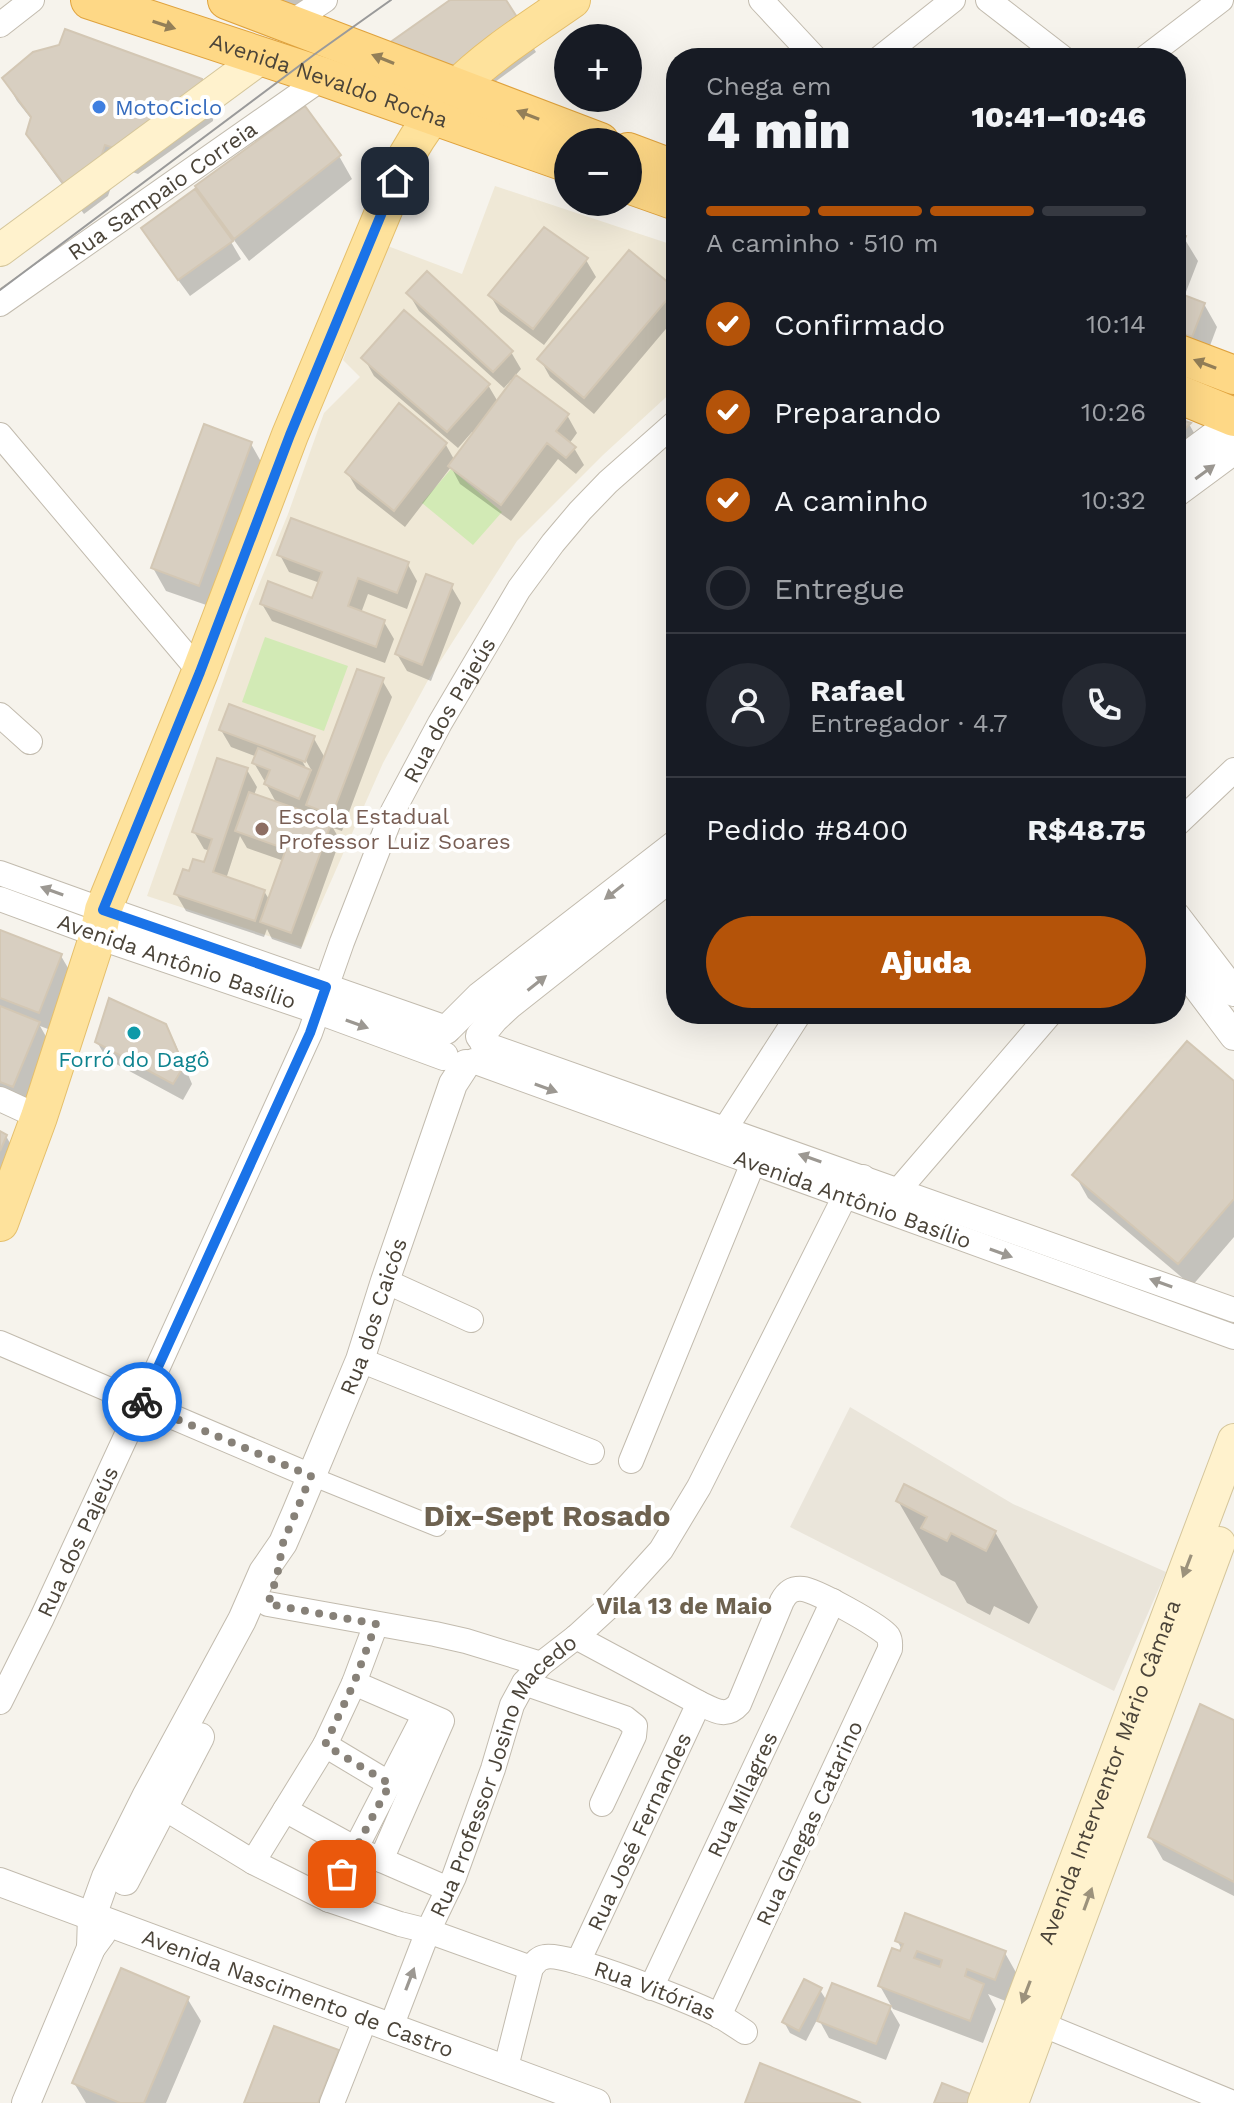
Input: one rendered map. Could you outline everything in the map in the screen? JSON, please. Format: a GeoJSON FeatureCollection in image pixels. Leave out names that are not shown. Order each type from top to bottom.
{"type":"FeatureCollection","features":[{"type":"Feature","properties":{"kind":"highway","name":"Avenida Nevaldo Rocha"},"geometry":{"type":"LineString","coordinates":[[90,0],[324,77],[445,102],[554,130]]}},
{"type":"Feature","properties":{"kind":"highway","name":"Avenida Nevaldo Rocha"},"geometry":{"type":"LineString","coordinates":[[227,0],[334,40],[445,102],[554,156]]}},
{"type":"Feature","properties":{"kind":"highway"},"geometry":{"type":"LineString","coordinates":[[642,157],[666,166]]}},
{"type":"Feature","properties":{"kind":"highway"},"geometry":{"type":"LineString","coordinates":[[642,189],[666,197]]}},
{"type":"Feature","properties":{"kind":"highway"},"geometry":{"type":"LineString","coordinates":[[1186,357],[1234,375]]}},
{"type":"Feature","properties":{"kind":"highway"},"geometry":{"type":"LineString","coordinates":[[1186,400],[1231,433]]}},
{"type":"Feature","properties":{"kind":"main road"},"geometry":{"type":"LineString","coordinates":[[0,1223],[39,1117],[101,922],[290,435],[407,155],[445,102],[484,64],[572,0]]}},
{"type":"Feature","properties":{"kind":"main road","name":"Rua Sampaio Correia"},"geometry":{"type":"LineString","coordinates":[[0,250],[262,57]]}},
{"type":"Feature","properties":{"kind":"main road","name":"Avenida Interventor Mário Câmara"},"geometry":{"type":"LineString","coordinates":[[984,2103],[1234,1440]]}},
{"type":"Feature","properties":{"kind":"main road","name":"Avenida Interventor Mário Câmara"},"geometry":{"type":"LineString","coordinates":[[1012,2103],[1041,2024],[1146,1675],[1234,1502]]}},
{"type":"Feature","properties":{"kind":"street"},"geometry":{"type":"LineString","coordinates":[[0,25],[32,0]]}},
{"type":"Feature","properties":{"kind":"street"},"geometry":{"type":"LineString","coordinates":[[289,24],[325,0]]}},
{"type":"Feature","properties":{"kind":"street"},"geometry":{"type":"LineString","coordinates":[[761,0],[806,48]]}},
{"type":"Feature","properties":{"kind":"street"},"geometry":{"type":"LineString","coordinates":[[893,48],[953,0]]}},
{"type":"Feature","properties":{"kind":"street"},"geometry":{"type":"LineString","coordinates":[[988,0],[1050,48]]}},
{"type":"Feature","properties":{"kind":"street"},"geometry":{"type":"LineString","coordinates":[[1158,48],[1221,0]]}},
{"type":"Feature","properties":{"kind":"street","name":"Rua Sampaio Correia"},"geometry":{"type":"LineString","coordinates":[[0,304],[324,77]]}},
{"type":"Feature","properties":{"kind":"street","name":"Rua dos Pajeús"},"geometry":{"type":"LineString","coordinates":[[0,1702],[41,1620],[310,1033],[393,811],[440,723],[519,589],[580,511],[666,431]]}},
{"type":"Feature","properties":{"kind":"street"},"geometry":{"type":"LineString","coordinates":[[1186,458],[1231,433]]}},
{"type":"Feature","properties":{"kind":"street"},"geometry":{"type":"LineString","coordinates":[[1186,482],[1231,433]]}},
{"type":"Feature","properties":{"kind":"street"},"geometry":{"type":"LineString","coordinates":[[0,435],[200,672]]}},
{"type":"Feature","properties":{"kind":"street"},"geometry":{"type":"LineString","coordinates":[[0,715],[30,742]]}},
{"type":"Feature","properties":{"kind":"street"},"geometry":{"type":"LineString","coordinates":[[1186,816],[1234,770]]}},
{"type":"Feature","properties":{"kind":"street","name":"Rua dos Caicós"},"geometry":{"type":"LineString","coordinates":[[26,2103],[101,1920],[125,1882],[155,1802],[263,1572],[283,1543],[360,1360],[480,996],[666,852]]}},
{"type":"Feature","properties":{"kind":"street","name":"Avenida Antônio Basílio"},"geometry":{"type":"LineString","coordinates":[[0,873],[101,922]]}},
{"type":"Feature","properties":{"kind":"street","name":"Rua dos Caicós"},"geometry":{"type":"LineString","coordinates":[[460,1051],[509,1005],[666,881]]}},
{"type":"Feature","properties":{"kind":"street","name":"Avenida Antônio Basílio"},"geometry":{"type":"LineString","coordinates":[[0,899],[101,922],[323,998],[753,1163],[1234,1337]]}},
{"type":"Feature","properties":{"kind":"street"},"geometry":{"type":"LineString","coordinates":[[1186,945],[1194,968],[1234,1036]]}},
{"type":"Feature","properties":{"kind":"street"},"geometry":{"type":"LineString","coordinates":[[1194,968],[1234,992]]}},
{"type":"Feature","properties":{"kind":"street"},"geometry":{"type":"LineString","coordinates":[[725,1129],[793,1024]]}},
{"type":"Feature","properties":{"kind":"street"},"geometry":{"type":"LineString","coordinates":[[881,1209],[1041,1024]]}},
{"type":"Feature","properties":{"kind":"street","name":"Avenida Antônio Basílio"},"geometry":{"type":"LineString","coordinates":[[460,1051],[725,1129],[1234,1310]]}},
{"type":"Feature","properties":{"kind":"street"},"geometry":{"type":"LineString","coordinates":[[0,1099],[39,1117]]}},
{"type":"Feature","properties":{"kind":"street"},"geometry":{"type":"LineString","coordinates":[[631,1461],[753,1163]]}},
{"type":"Feature","properties":{"kind":"street","name":"Rua Professor Josino Macedo"},"geometry":{"type":"LineString","coordinates":[[332,2103],[379,2022],[448,1889],[493,1769],[512,1705],[524,1683],[641,1574],[661,1550],[699,1487],[845,1196],[863,1177]]}},
{"type":"Feature","properties":{"kind":"street"},"geometry":{"type":"LineString","coordinates":[[385,1281],[471,1320]]}},
{"type":"Feature","properties":{"kind":"street"},"geometry":{"type":"LineString","coordinates":[[0,1343],[437,1527]]}},
{"type":"Feature","properties":{"kind":"street"},"geometry":{"type":"LineString","coordinates":[[360,1360],[592,1452]]}},
{"type":"Feature","properties":{"kind":"street","name":"Rua dos Caicós"},"geometry":{"type":"LineString","coordinates":[[155,1802],[268,1604],[283,1543]]}},
{"type":"Feature","properties":{"kind":"street"},"geometry":{"type":"LineString","coordinates":[[576,1637],[699,1703],[726,1713],[736,1709],[746,1690],[786,1593],[809,1590],[833,1601]]}},
{"type":"Feature","properties":{"kind":"street","name":"Rua Ghegas Catarino"},"geometry":{"type":"LineString","coordinates":[[719,2016],[890,1649],[890,1642],[882,1630],[833,1601]]}},
{"type":"Feature","properties":{"kind":"street","name":"Rua Milagres"},"geometry":{"type":"LineString","coordinates":[[651,1988],[833,1601]]}},
{"type":"Feature","properties":{"kind":"street"},"geometry":{"type":"LineString","coordinates":[[268,1604],[466,1641],[541,1664]]}},
{"type":"Feature","properties":{"kind":"street"},"geometry":{"type":"LineString","coordinates":[[253,1862],[325,1745],[354,1683],[376,1624]]}},
{"type":"Feature","properties":{"kind":"street"},"geometry":{"type":"LineString","coordinates":[[354,1683],[442,1721],[381,1860]]}},
{"type":"Feature","properties":{"kind":"street"},"geometry":{"type":"LineString","coordinates":[[524,1683],[625,1718],[635,1726],[634,1736],[602,1804]]}},
{"type":"Feature","properties":{"kind":"street","name":"Rua José Fernandes"},"geometry":{"type":"LineString","coordinates":[[569,1959],[699,1703]]}},
{"type":"Feature","properties":{"kind":"street"},"geometry":{"type":"LineString","coordinates":[[329,1900],[425,1714]]}},
{"type":"Feature","properties":{"kind":"street"},"geometry":{"type":"LineString","coordinates":[[325,1745],[390,1784]]}},
{"type":"Feature","properties":{"kind":"street"},"geometry":{"type":"LineString","coordinates":[[155,1802],[253,1862],[329,1900],[531,1968]]}},
{"type":"Feature","properties":{"kind":"street"},"geometry":{"type":"LineString","coordinates":[[285,1810],[356,1849],[448,1889]]}},
{"type":"Feature","properties":{"kind":"street","name":"Avenida Nascimento de Castro"},"geometry":{"type":"LineString","coordinates":[[0,1882],[379,2022],[505,2071],[549,2095],[596,2103]]}},
{"type":"Feature","properties":{"kind":"street"},"geometry":{"type":"LineString","coordinates":[[505,2071],[531,1968],[544,1957],[569,1959]]}},
{"type":"Feature","properties":{"kind":"street","name":"Rua Vitórias"},"geometry":{"type":"LineString","coordinates":[[569,1959],[719,2016],[745,2032]]}},
{"type":"Feature","properties":{"kind":"street"},"geometry":{"type":"LineString","coordinates":[[1041,2024],[1233,2103]]}},
{"type":"Feature","properties":{"kind":"shaded area"},"geometry":{"type":"Polygon","coordinates":[[[495,186],[554,206],[554,216],[586,216],[666,243],[666,397],[517,541],[427,682],[383,763],[302,947],[147,896],[246,616],[288,514],[324,413],[360,377],[343,360],[385,245],[462,274],[495,186]]]}},
{"type":"Feature","properties":{"kind":"shaded area"},"geometry":{"type":"Polygon","coordinates":[[[850,1407],[1013,1504],[1166,1572],[1114,1691],[790,1527],[850,1407]]]}},
{"type":"Feature","properties":{"kind":"green space"},"geometry":{"type":"Polygon","coordinates":[[[451,469],[502,512],[473,545],[422,503],[451,469]]]}},
{"type":"Feature","properties":{"kind":"green space"},"geometry":{"type":"Polygon","coordinates":[[[265,637],[348,666],[324,731],[242,702],[265,637]]]}},
{"type":"Feature","properties":{"kind":"building"},"geometry":{"type":"Polygon","coordinates":[[[450,0],[506,0],[524,28],[463,73],[385,46],[450,0]]]}},
{"type":"Feature","properties":{"kind":"building"},"geometry":{"type":"Polygon","coordinates":[[[65,29],[202,79],[201,98],[125,152],[105,145],[96,173],[70,192],[26,134],[31,117],[2,78],[33,52],[59,45],[65,29]]]}},
{"type":"Feature","properties":{"kind":"building"},"geometry":{"type":"Polygon","coordinates":[[[305,106],[341,155],[234,239],[195,186],[305,106]]]}},
{"type":"Feature","properties":{"kind":"building"},"geometry":{"type":"Polygon","coordinates":[[[195,189],[233,241],[178,280],[141,228],[195,189]]]}},
{"type":"Feature","properties":{"kind":"building"},"geometry":{"type":"Polygon","coordinates":[[[544,227],[588,258],[533,329],[488,295],[544,227]]]}},
{"type":"Feature","properties":{"kind":"building"},"geometry":{"type":"Polygon","coordinates":[[[629,250],[666,281],[666,301],[584,398],[537,359],[629,250]]]}},
{"type":"Feature","properties":{"kind":"building"},"geometry":{"type":"Polygon","coordinates":[[[427,271],[513,351],[493,372],[406,293],[427,271]]]}},
{"type":"Feature","properties":{"kind":"building"},"geometry":{"type":"Polygon","coordinates":[[[1186,296],[1205,303],[1192,337],[1186,335],[1186,296]]]}},
{"type":"Feature","properties":{"kind":"building"},"geometry":{"type":"Polygon","coordinates":[[[404,310],[490,384],[447,432],[361,358],[404,310]]]}},
{"type":"Feature","properties":{"kind":"building"},"geometry":{"type":"Polygon","coordinates":[[[516,375],[569,414],[556,431],[576,447],[566,458],[547,443],[501,505],[448,466],[516,375]]]}},
{"type":"Feature","properties":{"kind":"building"},"geometry":{"type":"Polygon","coordinates":[[[399,403],[447,443],[394,511],[345,472],[399,403]]]}},
{"type":"Feature","properties":{"kind":"building"},"geometry":{"type":"Polygon","coordinates":[[[204,424],[252,442],[199,586],[151,568],[204,424]]]}},
{"type":"Feature","properties":{"kind":"building"},"geometry":{"type":"Polygon","coordinates":[[[291,518],[409,562],[397,593],[358,578],[348,606],[385,620],[376,647],[260,604],[268,581],[312,598],[322,572],[277,555],[291,518]]]}},
{"type":"Feature","properties":{"kind":"building"},"geometry":{"type":"Polygon","coordinates":[[[426,574],[453,584],[422,665],[395,654],[426,574]]]}},
{"type":"Feature","properties":{"kind":"building"},"geometry":{"type":"Polygon","coordinates":[[[357,669],[384,678],[332,815],[306,805],[357,669]]]}},
{"type":"Feature","properties":{"kind":"building"},"geometry":{"type":"Polygon","coordinates":[[[229,704],[315,736],[305,762],[219,730],[229,704]]]}},
{"type":"Feature","properties":{"kind":"building"},"geometry":{"type":"Polygon","coordinates":[[[258,748],[311,770],[299,799],[264,784],[270,770],[252,763],[258,748]]]}},
{"type":"Feature","properties":{"kind":"building"},"geometry":{"type":"Polygon","coordinates":[[[217,758],[248,768],[213,872],[265,890],[255,921],[174,894],[183,869],[189,871],[193,859],[204,862],[212,839],[192,832],[217,758]]]}},
{"type":"Feature","properties":{"kind":"building"},"geometry":{"type":"Polygon","coordinates":[[[249,792],[332,821],[291,933],[260,922],[286,849],[235,831],[249,792]]]}},
{"type":"Feature","properties":{"kind":"building"},"geometry":{"type":"Polygon","coordinates":[[[0,930],[62,954],[39,1013],[0,998],[0,930]]]}},
{"type":"Feature","properties":{"kind":"building","name":"Forró do Dagô"},"geometry":{"type":"Polygon","coordinates":[[[109,998],[166,1024],[184,1066],[173,1084],[95,1042],[109,998]]]}},
{"type":"Feature","properties":{"kind":"building"},"geometry":{"type":"Polygon","coordinates":[[[0,1006],[40,1022],[13,1087],[0,1082],[0,1006]]]}},
{"type":"Feature","properties":{"kind":"building"},"geometry":{"type":"Polygon","coordinates":[[[1187,1041],[1234,1081],[1234,1199],[1178,1264],[1072,1175],[1187,1041]]]}},
{"type":"Feature","properties":{"kind":"building"},"geometry":{"type":"Polygon","coordinates":[[[0,1131],[7,1135],[0,1151],[0,1131]]]}},
{"type":"Feature","properties":{"kind":"building"},"geometry":{"type":"Polygon","coordinates":[[[904,1484],[996,1531],[986,1551],[951,1533],[947,1541],[921,1528],[927,1517],[896,1501],[904,1484]]]}},
{"type":"Feature","properties":{"kind":"building"},"geometry":{"type":"Polygon","coordinates":[[[1200,1704],[1234,1720],[1234,1882],[1148,1837],[1200,1704]]]}},
{"type":"Feature","properties":{"kind":"building"},"geometry":{"type":"Polygon","coordinates":[[[905,1913],[1006,1951],[995,1980],[967,1969],[965,1976],[984,1984],[970,2021],[878,1986],[892,1948],[900,1951],[903,1944],[895,1941],[905,1913]],[[917,1951],[914,1958],[940,1967],[942,1960],[917,1951]]]}},
{"type":"Feature","properties":{"kind":"building"},"geometry":{"type":"Polygon","coordinates":[[[121,1968],[189,1997],[144,2103],[120,2103],[72,2083],[121,1968]]]}},
{"type":"Feature","properties":{"kind":"building"},"geometry":{"type":"Polygon","coordinates":[[[804,1979],[822,1988],[799,2031],[782,2022],[804,1979]]]}},
{"type":"Feature","properties":{"kind":"building"},"geometry":{"type":"Polygon","coordinates":[[[832,1983],[891,2006],[876,2044],[817,2021],[832,1983]]]}},
{"type":"Feature","properties":{"kind":"building"},"geometry":{"type":"Polygon","coordinates":[[[274,2026],[339,2050],[318,2103],[244,2103],[274,2026]]]}},
{"type":"Feature","properties":{"kind":"building"},"geometry":{"type":"Polygon","coordinates":[[[760,2063],[861,2103],[745,2103],[760,2063]]]}},
{"type":"Feature","properties":{"kind":"building"},"geometry":{"type":"Polygon","coordinates":[[[942,2083],[973,2095],[970,2103],[934,2103],[942,2083]]]}},
{"type":"Feature","properties":{"kind":"tram line"},"geometry":{"type":"LineString","coordinates":[[0,290],[391,0]]}},
{"type":"Feature","properties":{"kind":"way so far"},"geometry":{"type":"LineString","coordinates":[[142,1402],[311,1476],[283,1543],[268,1604],[376,1624],[354,1683],[325,1745],[390,1784],[342,1874]]}},
{"type":"Feature","properties":{"kind":"place","name":"MotoCiclo"},"geometry":{"type":"Point","coordinates":[99,107]}},
{"type":"Feature","properties":{"kind":"place","name":"Escola Estadual Professor Luiz Soares"},"geometry":{"type":"Point","coordinates":[262,829]}},
{"type":"Feature","properties":{"kind":"place","name":"Forró do Dagô"},"geometry":{"type":"Point","coordinates":[134,1033]}},
{"type":"Feature","properties":{"kind":"district","name":"Dix-Sept Rosado"},"geometry":{"type":"Point","coordinates":[547,1516]}},
{"type":"Feature","properties":{"kind":"district","name":"Vila 13 de Maio"},"geometry":{"type":"Point","coordinates":[684,1606]}},
{"type":"Feature","properties":{"kind":"route"},"geometry":{"type":"LineString","coordinates":[[142,1402],[310,1033],[326,987],[103,910],[200,672],[290,435],[395,181]]}}]}
